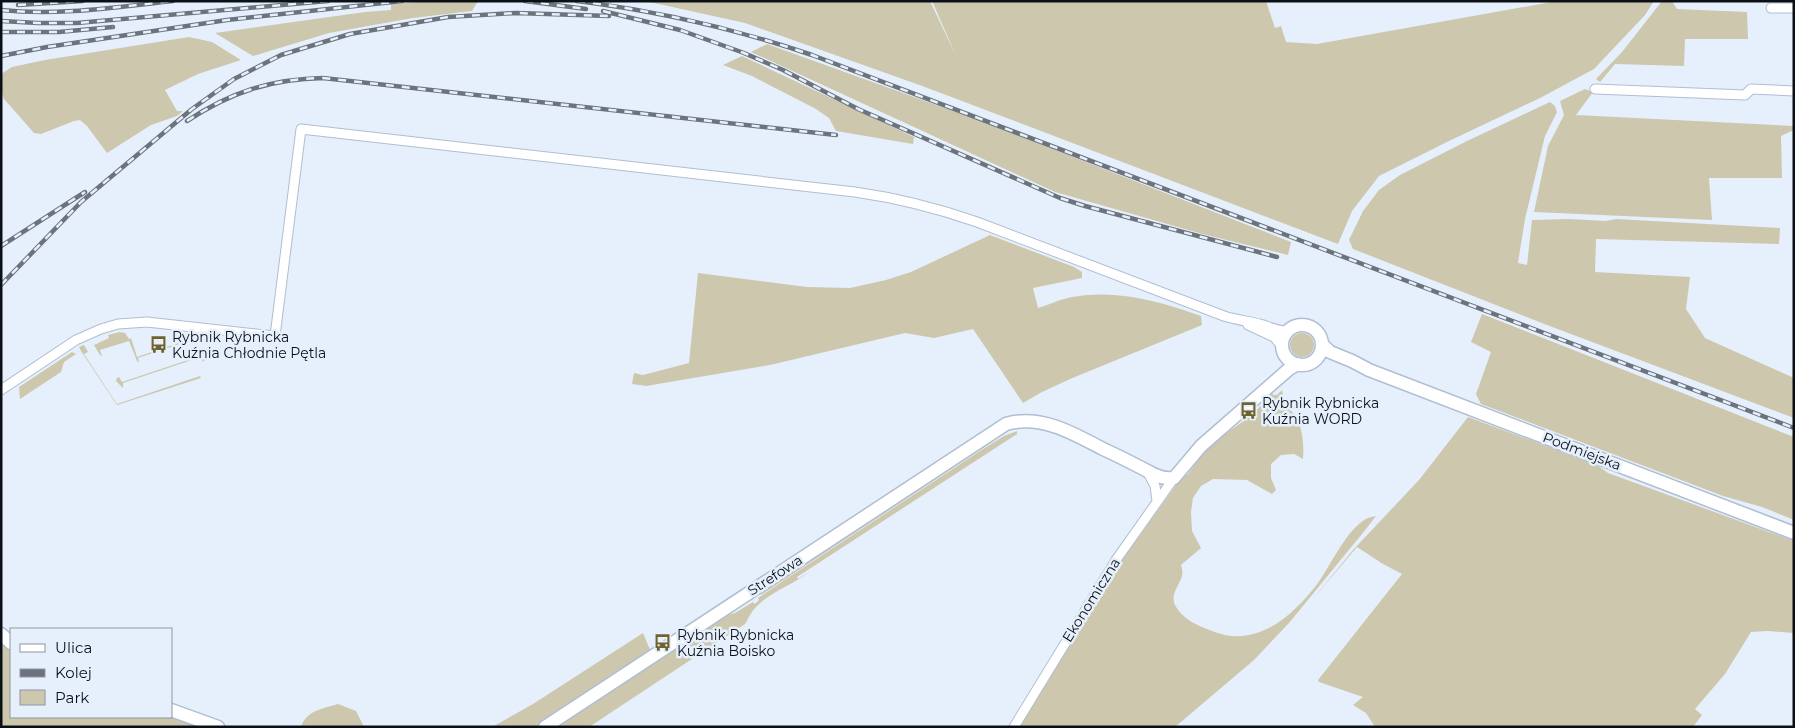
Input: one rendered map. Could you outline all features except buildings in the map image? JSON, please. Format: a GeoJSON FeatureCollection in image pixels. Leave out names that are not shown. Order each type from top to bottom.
{"type":"FeatureCollection","features":[{"type":"Feature","properties":{"kind":"street"},"geometry":{"type":"LineString","coordinates":[[1771,8],[1794,8]]}},
{"type":"Feature","properties":{"kind":"street"},"geometry":{"type":"LineString","coordinates":[[1595,89],[1745,95],[1751,89],[1794,91]]}},
{"type":"Feature","properties":{"kind":"street"},"geometry":{"type":"LineString","coordinates":[[1,390],[76,340],[118,324],[147,322],[275,336],[301,129],[856,192],[900,200],[939,209],[977,222],[1242,321],[1274,337],[1290,361],[1298,364],[1308,364],[1314,360],[1320,353],[1322,344],[1318,334],[1310,327],[1299,325],[1288,331],[1284,336],[1284,350]]}},
{"type":"Feature","properties":{"kind":"street"},"geometry":{"type":"LineString","coordinates":[[1242,321],[1288,331]]}},
{"type":"Feature","properties":{"kind":"street","name":"Podmiejska"},"geometry":{"type":"LineString","coordinates":[[1322,344],[1330,352],[1369,370],[1794,533]]}},
{"type":"Feature","properties":{"kind":"street","name":"Ekonomiczna"},"geometry":{"type":"LineString","coordinates":[[1255,398],[1281,366],[1284,350]]}},
{"type":"Feature","properties":{"kind":"street","name":"Podmiejska"},"geometry":{"type":"LineString","coordinates":[[1314,360],[1329,359],[1350,367],[1369,370]]}},
{"type":"Feature","properties":{"kind":"street","name":"Ekonomiczna"},"geometry":{"type":"LineString","coordinates":[[1014,727],[1116,560],[1174,478],[1201,446],[1289,369],[1298,364]]}},
{"type":"Feature","properties":{"kind":"street","name":"Strefowa"},"geometry":{"type":"LineString","coordinates":[[545,727],[1006,424],[1014,421],[1028,421],[1056,426],[1072,432],[1146,470]]}},
{"type":"Feature","properties":{"kind":"street"},"geometry":{"type":"LineString","coordinates":[[1146,470],[1163,478],[1174,478]]}},
{"type":"Feature","properties":{"kind":"street"},"geometry":{"type":"LineString","coordinates":[[1146,470],[1155,486],[1157,501]]}},
{"type":"Feature","properties":{"kind":"street"},"geometry":{"type":"LineString","coordinates":[[172,710],[218,727]]}},
{"type":"Feature","properties":{"kind":"green space"},"geometry":{"type":"Polygon","coordinates":[[[432,1],[478,1],[472,11],[413,18],[329,33],[253,56],[215,33],[391,10],[391,4],[432,1]]]}},
{"type":"Feature","properties":{"kind":"green space"},"geometry":{"type":"Polygon","coordinates":[[[645,1],[930,1],[957,58],[932,1],[1266,1],[1275,28],[1281,26],[1286,42],[1317,44],[1557,1],[1654,1],[1645,15],[1594,69],[1540,98],[1379,176],[1352,211],[1338,244],[925,87],[745,23],[645,1]]]}},
{"type":"Feature","properties":{"kind":"green space"},"geometry":{"type":"Polygon","coordinates":[[[1662,1],[1672,1],[1677,9],[1747,12],[1748,39],[1685,39],[1684,66],[1615,64],[1600,82],[1596,79],[1622,52],[1662,1]]]}},
{"type":"Feature","properties":{"kind":"green space"},"geometry":{"type":"Polygon","coordinates":[[[189,37],[212,42],[241,60],[198,74],[165,90],[177,111],[183,111],[177,116],[151,125],[107,153],[87,126],[80,120],[41,134],[34,133],[4,99],[1,90],[1,74],[12,67],[189,37]]]}},
{"type":"Feature","properties":{"kind":"green space"},"geometry":{"type":"Polygon","coordinates":[[[767,44],[978,120],[1291,242],[1288,255],[1206,235],[1055,192],[751,52],[767,44]]]}},
{"type":"Feature","properties":{"kind":"green space"},"geometry":{"type":"Polygon","coordinates":[[[742,56],[914,137],[913,144],[836,131],[829,118],[816,109],[752,76],[723,65],[742,56]]]}},
{"type":"Feature","properties":{"kind":"green space"},"geometry":{"type":"Polygon","coordinates":[[[1585,89],[1593,92],[1576,115],[1794,126],[1794,130],[1781,136],[1782,178],[1709,178],[1712,220],[1534,212],[1548,146],[1564,115],[1560,101],[1585,89]]]}},
{"type":"Feature","properties":{"kind":"green space"},"geometry":{"type":"Polygon","coordinates":[[[1550,102],[1555,106],[1557,112],[1545,136],[1525,219],[1518,263],[1527,265],[1532,220],[1606,221],[1616,219],[1780,228],[1779,244],[1596,239],[1595,272],[1690,277],[1686,309],[1705,338],[1794,378],[1794,418],[1547,325],[1353,249],[1349,240],[1363,211],[1379,190],[1400,175],[1550,102]]]}},
{"type":"Feature","properties":{"kind":"green space"},"geometry":{"type":"Polygon","coordinates":[[[990,235],[1074,267],[1082,272],[1082,278],[1033,288],[1038,308],[1072,297],[1105,294],[1154,301],[1201,316],[1202,325],[1070,379],[1023,403],[973,329],[934,338],[905,333],[770,365],[646,386],[632,384],[634,373],[643,375],[689,363],[698,273],[807,287],[850,288],[911,272],[990,235]]]}},
{"type":"Feature","properties":{"kind":"green space"},"geometry":{"type":"Polygon","coordinates":[[[1482,314],[1794,437],[1794,520],[1762,507],[1723,496],[1481,404],[1476,394],[1491,352],[1471,342],[1482,314]]]}},
{"type":"Feature","properties":{"kind":"green space"},"geometry":{"type":"Polygon","coordinates":[[[120,332],[125,333],[129,339],[131,338],[137,357],[193,338],[195,334],[206,335],[138,358],[139,363],[129,341],[100,350],[102,356],[100,355],[94,345],[109,338],[108,335],[120,332]]]}},
{"type":"Feature","properties":{"kind":"green space"},"geometry":{"type":"Polygon","coordinates":[[[1302,333],[1311,336],[1314,345],[1311,354],[1302,357],[1293,354],[1290,345],[1293,336],[1302,333]]]}},
{"type":"Feature","properties":{"kind":"green space"},"geometry":{"type":"Polygon","coordinates":[[[84,345],[88,352],[84,354],[117,404],[200,376],[201,378],[117,405],[81,351],[79,347],[84,345]]]}},
{"type":"Feature","properties":{"kind":"green space"},"geometry":{"type":"Polygon","coordinates":[[[205,349],[208,349],[211,353],[203,362],[201,357],[123,383],[123,388],[116,381],[119,377],[122,382],[206,354],[205,349]]]}},
{"type":"Feature","properties":{"kind":"green space"},"geometry":{"type":"Polygon","coordinates":[[[72,352],[76,354],[64,362],[61,372],[20,399],[19,387],[72,352]]]}},
{"type":"Feature","properties":{"kind":"green space"},"geometry":{"type":"Polygon","coordinates":[[[1282,390],[1286,403],[1301,428],[1303,459],[1294,454],[1281,455],[1271,464],[1271,478],[1276,490],[1272,494],[1247,480],[1213,479],[1201,486],[1193,498],[1191,512],[1192,531],[1201,548],[1181,565],[1181,580],[1174,594],[1175,605],[1178,610],[1196,624],[1228,636],[1258,633],[1285,618],[1297,607],[1318,583],[1339,548],[1352,531],[1366,519],[1376,516],[1366,529],[1289,623],[1254,660],[1175,727],[1019,727],[1117,567],[1184,474],[1187,475],[1203,454],[1221,437],[1262,405],[1272,392],[1273,395],[1277,395],[1282,390]]]}},
{"type":"Feature","properties":{"kind":"green space"},"geometry":{"type":"Polygon","coordinates":[[[1468,417],[1597,465],[1608,473],[1794,541],[1794,633],[1751,632],[1725,674],[1695,709],[1702,715],[1693,727],[1375,727],[1366,713],[1353,705],[1363,697],[1319,682],[1318,680],[1402,574],[1357,547],[1312,600],[1353,550],[1419,480],[1468,417]]]}},
{"type":"Feature","properties":{"kind":"green space"},"geometry":{"type":"Polygon","coordinates":[[[1005,431],[1004,434],[761,595],[762,591],[1005,431]]]}},
{"type":"Feature","properties":{"kind":"green space"},"geometry":{"type":"Polygon","coordinates":[[[1017,431],[1017,434],[797,577],[798,579],[809,572],[802,577],[762,601],[751,613],[745,624],[589,727],[557,727],[720,617],[735,613],[753,602],[755,604],[759,600],[758,598],[786,579],[983,449],[1004,436],[1017,431]]]}},
{"type":"Feature","properties":{"kind":"green space"},"geometry":{"type":"Polygon","coordinates":[[[643,633],[651,652],[566,710],[538,727],[492,727],[533,704],[643,633]]]}},
{"type":"Feature","properties":{"kind":"green space"},"geometry":{"type":"Polygon","coordinates":[[[1,639],[10,646],[10,718],[172,718],[172,714],[207,727],[1,727],[1,639]]]}},
{"type":"Feature","properties":{"kind":"green space"},"geometry":{"type":"Polygon","coordinates":[[[338,704],[356,711],[364,727],[301,727],[311,714],[338,704]]]}},
{"type":"Feature","properties":{"kind":"railway"},"geometry":{"type":"LineString","coordinates":[[18,5],[83,1]]}},
{"type":"Feature","properties":{"kind":"railway"},"geometry":{"type":"LineString","coordinates":[[1,10],[23,12],[66,11],[173,1]]}},
{"type":"Feature","properties":{"kind":"railway"},"geometry":{"type":"LineString","coordinates":[[1,21],[77,23],[328,1]]}},
{"type":"Feature","properties":{"kind":"railway"},"geometry":{"type":"LineString","coordinates":[[1,56],[47,47],[227,20],[402,1]]}},
{"type":"Feature","properties":{"kind":"railway"},"geometry":{"type":"LineString","coordinates":[[525,1],[586,9]]}},
{"type":"Feature","properties":{"kind":"railway"},"geometry":{"type":"LineString","coordinates":[[577,1],[637,10],[696,22],[755,37],[812,55],[1794,428]]}},
{"type":"Feature","properties":{"kind":"railway"},"geometry":{"type":"LineString","coordinates":[[603,11],[680,30],[744,53],[783,70],[858,109],[1060,198],[1277,257]]}},
{"type":"Feature","properties":{"kind":"railway"},"geometry":{"type":"LineString","coordinates":[[1,285],[81,202],[192,109],[234,79],[281,55],[350,34],[448,17],[516,13],[609,16]]}},
{"type":"Feature","properties":{"kind":"railway"},"geometry":{"type":"LineString","coordinates":[[1,32],[59,32],[113,27]]}},
{"type":"Feature","properties":{"kind":"railway"},"geometry":{"type":"LineString","coordinates":[[187,121],[220,102],[252,89],[286,81],[323,78],[836,135]]}},
{"type":"Feature","properties":{"kind":"railway"},"geometry":{"type":"LineString","coordinates":[[1,246],[85,192]]}},
{"type":"Feature","properties":{"kind":"place","name":"Rybnik Rybnicka Kuźnia Chłodnie Pętla"},"geometry":{"type":"Point","coordinates":[158,345]}},
{"type":"Feature","properties":{"kind":"place","name":"Rybnik Rybnicka Kuźnia WORD"},"geometry":{"type":"Point","coordinates":[1248,411]}},
{"type":"Feature","properties":{"kind":"place","name":"Rybnik Rybnicka Kuźnia Boisko"},"geometry":{"type":"Point","coordinates":[663,643]}}]}
